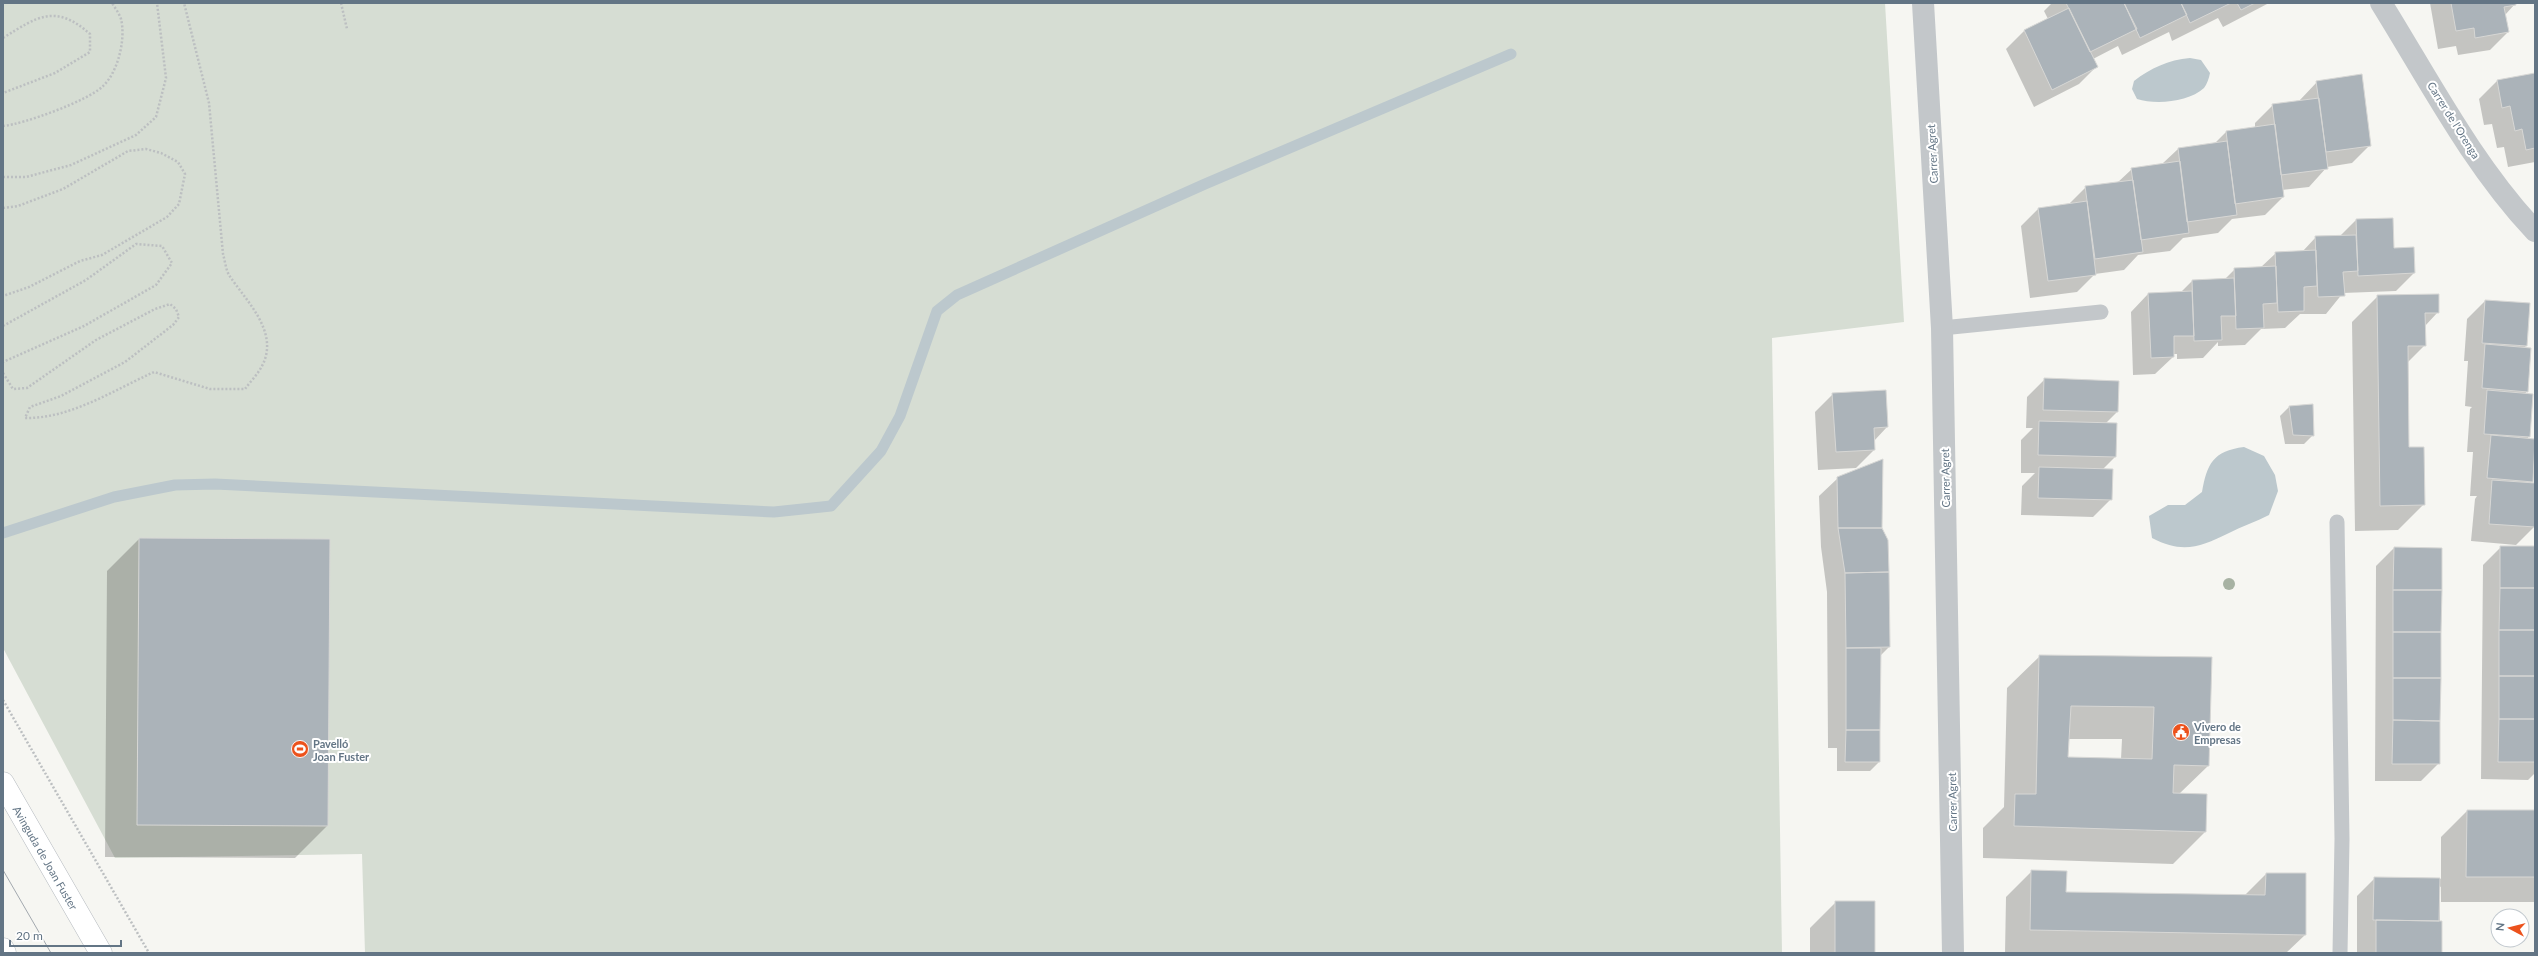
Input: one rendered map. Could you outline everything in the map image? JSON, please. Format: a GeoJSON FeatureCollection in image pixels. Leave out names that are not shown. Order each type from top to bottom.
{"type":"FeatureCollection","features":[{"type":"Feature","properties":{"kind":"main road","name":"Avinguda de Joan Fuster"},"geometry":{"type":"LineString","coordinates":[[3,783],[101,953]]}},
{"type":"Feature","properties":{"kind":"main road"},"geometry":{"type":"LineString","coordinates":[[3,949],[6,953]]}},
{"type":"Feature","properties":{"kind":"street","name":"Carrer Agret"},"geometry":{"type":"LineString","coordinates":[[1922,3],[1942,328],[1953,953]]}},
{"type":"Feature","properties":{"kind":"street","name":"Carrer de l'Orenga"},"geometry":{"type":"LineString","coordinates":[[2381,3],[2487,174],[2509,203],[2535,231]]}},
{"type":"Feature","properties":{"kind":"lane"},"geometry":{"type":"LineString","coordinates":[[1942,328],[2101,312]]}},
{"type":"Feature","properties":{"kind":"lane"},"geometry":{"type":"LineString","coordinates":[[2337,522],[2342,839],[2340,953]]}},
{"type":"Feature","properties":{"kind":"path"},"geometry":{"type":"LineString","coordinates":[[3,126],[16,125],[64,107],[102,87],[115,70],[123,34],[120,18],[112,3]]}},
{"type":"Feature","properties":{"kind":"path"},"geometry":{"type":"LineString","coordinates":[[3,177],[26,177],[71,165],[136,135],[156,117],[166,78],[157,3]]}},
{"type":"Feature","properties":{"kind":"path"},"geometry":{"type":"LineString","coordinates":[[3,373],[13,389],[27,388],[96,340],[155,309],[170,304],[176,309],[179,317],[173,325],[124,362],[61,396],[30,407],[25,418],[39,419],[78,407],[154,372],[210,389],[245,389],[262,366],[266,346],[264,330],[251,304],[228,274],[223,254],[209,102],[184,3]]}},
{"type":"Feature","properties":{"kind":"path"},"geometry":{"type":"LineString","coordinates":[[341,3],[347,30]]}},
{"type":"Feature","properties":{"kind":"path"},"geometry":{"type":"LineString","coordinates":[[3,38],[34,19],[54,15],[75,21],[90,34],[90,52],[55,73],[3,93]]}},
{"type":"Feature","properties":{"kind":"path"},"geometry":{"type":"LineString","coordinates":[[3,208],[18,206],[63,189],[128,151],[146,149],[161,153],[178,162],[185,174],[179,204],[167,218],[102,255],[80,262],[28,287],[3,296]]}},
{"type":"Feature","properties":{"kind":"path"},"geometry":{"type":"LineString","coordinates":[[3,326],[86,280],[136,244],[162,246],[172,263],[156,285],[84,326],[3,362]]}},
{"type":"Feature","properties":{"kind":"path"},"geometry":{"type":"LineString","coordinates":[[3,700],[149,953]]}},
{"type":"Feature","properties":{"kind":"shaded area"},"geometry":{"type":"Polygon","coordinates":[[[3,3],[1885,3],[1904,322],[1772,338],[1782,953],[365,953],[362,854],[115,858],[3,648],[3,3]]]}},
{"type":"Feature","properties":{"kind":"shaded area"},"geometry":{"type":"Polygon","coordinates":[[[2190,58],[2201,60],[2210,73],[2204,88],[2198,93],[2181,99],[2163,102],[2137,99],[2132,89],[2134,81],[2160,65],[2190,58]]]}},
{"type":"Feature","properties":{"kind":"shaded area"},"geometry":{"type":"Polygon","coordinates":[[[2244,447],[2264,456],[2275,475],[2278,491],[2269,515],[2209,542],[2191,547],[2173,546],[2152,538],[2149,516],[2168,505],[2185,505],[2202,492],[2206,474],[2213,460],[2225,452],[2244,447]]]}},
{"type":"Feature","properties":{"kind":"building"},"geometry":{"type":"Polygon","coordinates":[[[2066,3],[2124,3],[2137,29],[2090,52],[2066,3]]]}},
{"type":"Feature","properties":{"kind":"building"},"geometry":{"type":"Polygon","coordinates":[[[2124,3],[2181,3],[2187,15],[2140,38],[2124,3]]]}},
{"type":"Feature","properties":{"kind":"building"},"geometry":{"type":"Polygon","coordinates":[[[2181,3],[2231,3],[2190,23],[2181,3]]]}},
{"type":"Feature","properties":{"kind":"building"},"geometry":{"type":"Polygon","coordinates":[[[2237,3],[2255,3],[2241,10],[2237,3]]]}},
{"type":"Feature","properties":{"kind":"building"},"geometry":{"type":"Polygon","coordinates":[[[2451,3],[2516,3],[2516,5],[2504,7],[2509,32],[2475,38],[2474,28],[2456,31],[2451,3]]]}},
{"type":"Feature","properties":{"kind":"building"},"geometry":{"type":"Polygon","coordinates":[[[2069,8],[2098,67],[2052,90],[2024,30],[2069,8]]]}},
{"type":"Feature","properties":{"kind":"building"},"geometry":{"type":"Polygon","coordinates":[[[2535,73],[2535,148],[2526,150],[2522,129],[2515,131],[2510,106],[2502,108],[2497,80],[2535,73]]]}},
{"type":"Feature","properties":{"kind":"building"},"geometry":{"type":"Polygon","coordinates":[[[2362,74],[2371,146],[2326,152],[2316,81],[2362,74]]]}},
{"type":"Feature","properties":{"kind":"building"},"geometry":{"type":"Polygon","coordinates":[[[2319,98],[2328,169],[2281,175],[2272,104],[2319,98]]]}},
{"type":"Feature","properties":{"kind":"building"},"geometry":{"type":"Polygon","coordinates":[[[2275,124],[2284,197],[2235,204],[2226,131],[2275,124]]]}},
{"type":"Feature","properties":{"kind":"building"},"geometry":{"type":"Polygon","coordinates":[[[2227,141],[2237,215],[2187,222],[2178,148],[2227,141]]]}},
{"type":"Feature","properties":{"kind":"building"},"geometry":{"type":"Polygon","coordinates":[[[2180,161],[2189,233],[2141,240],[2131,168],[2180,161]]]}},
{"type":"Feature","properties":{"kind":"building"},"geometry":{"type":"Polygon","coordinates":[[[2133,180],[2143,252],[2095,259],[2085,186],[2133,180]]]}},
{"type":"Feature","properties":{"kind":"building"},"geometry":{"type":"Polygon","coordinates":[[[2087,201],[2096,275],[2048,281],[2038,208],[2087,201]]]}},
{"type":"Feature","properties":{"kind":"building"},"geometry":{"type":"Polygon","coordinates":[[[2393,218],[2394,248],[2414,247],[2415,273],[2358,276],[2356,219],[2393,218]]]}},
{"type":"Feature","properties":{"kind":"building"},"geometry":{"type":"Polygon","coordinates":[[[2356,235],[2358,271],[2343,272],[2345,296],[2318,297],[2315,236],[2356,235]]]}},
{"type":"Feature","properties":{"kind":"building"},"geometry":{"type":"Polygon","coordinates":[[[2316,250],[2317,286],[2304,287],[2304,311],[2278,312],[2275,252],[2316,250]]]}},
{"type":"Feature","properties":{"kind":"building"},"geometry":{"type":"Polygon","coordinates":[[[2276,266],[2277,303],[2263,304],[2264,328],[2236,329],[2234,268],[2276,266]]]}},
{"type":"Feature","properties":{"kind":"building"},"geometry":{"type":"Polygon","coordinates":[[[2234,278],[2236,316],[2221,316],[2222,340],[2194,341],[2192,280],[2234,278]]]}},
{"type":"Feature","properties":{"kind":"building"},"geometry":{"type":"Polygon","coordinates":[[[2192,291],[2194,336],[2174,336],[2174,357],[2151,358],[2148,293],[2192,291]]]}},
{"type":"Feature","properties":{"kind":"building"},"geometry":{"type":"Polygon","coordinates":[[[2439,294],[2439,313],[2425,313],[2426,346],[2408,346],[2409,447],[2424,447],[2425,505],[2380,506],[2377,295],[2439,294]]]}},
{"type":"Feature","properties":{"kind":"building"},"geometry":{"type":"Polygon","coordinates":[[[2485,300],[2530,303],[2527,346],[2482,343],[2485,300]]]}},
{"type":"Feature","properties":{"kind":"building"},"geometry":{"type":"Polygon","coordinates":[[[2485,344],[2531,348],[2528,392],[2482,388],[2485,344]]]}},
{"type":"Feature","properties":{"kind":"building"},"geometry":{"type":"Polygon","coordinates":[[[2044,378],[2119,381],[2118,412],[2043,410],[2044,378]]]}},
{"type":"Feature","properties":{"kind":"building"},"geometry":{"type":"Polygon","coordinates":[[[1886,390],[1888,427],[1874,428],[1875,450],[1836,452],[1832,393],[1886,390]]]}},
{"type":"Feature","properties":{"kind":"building"},"geometry":{"type":"Polygon","coordinates":[[[2487,390],[2533,394],[2530,437],[2484,434],[2487,390]]]}},
{"type":"Feature","properties":{"kind":"building"},"geometry":{"type":"Polygon","coordinates":[[[2313,404],[2314,436],[2293,435],[2289,406],[2313,404]]]}},
{"type":"Feature","properties":{"kind":"building"},"geometry":{"type":"Polygon","coordinates":[[[2039,421],[2117,423],[2116,457],[2038,455],[2039,421]]]}},
{"type":"Feature","properties":{"kind":"building"},"geometry":{"type":"Polygon","coordinates":[[[2491,435],[2535,439],[2533,482],[2487,478],[2491,435]]]}},
{"type":"Feature","properties":{"kind":"building"},"geometry":{"type":"Polygon","coordinates":[[[1883,459],[1882,528],[1838,528],[1837,477],[1883,459]]]}},
{"type":"Feature","properties":{"kind":"building"},"geometry":{"type":"Polygon","coordinates":[[[2039,467],[2113,469],[2112,500],[2038,498],[2039,467]]]}},
{"type":"Feature","properties":{"kind":"building"},"geometry":{"type":"Polygon","coordinates":[[[2492,480],[2535,483],[2535,527],[2489,524],[2492,480]]]}},
{"type":"Feature","properties":{"kind":"building"},"geometry":{"type":"Polygon","coordinates":[[[1838,528],[1882,528],[1888,540],[1889,572],[1845,573],[1838,528]]]}},
{"type":"Feature","properties":{"kind":"building"},"geometry":{"type":"Polygon","coordinates":[[[139,538],[330,539],[328,826],[137,825],[139,538]]]}},
{"type":"Feature","properties":{"kind":"building"},"geometry":{"type":"Polygon","coordinates":[[[2500,546],[2535,546],[2535,588],[2500,588],[2500,546]]]}},
{"type":"Feature","properties":{"kind":"building"},"geometry":{"type":"Polygon","coordinates":[[[2394,547],[2442,548],[2442,590],[2393,590],[2394,547]]]}},
{"type":"Feature","properties":{"kind":"building"},"geometry":{"type":"Polygon","coordinates":[[[1889,572],[1890,647],[1846,648],[1845,573],[1889,572]]]}},
{"type":"Feature","properties":{"kind":"building"},"geometry":{"type":"Polygon","coordinates":[[[2500,588],[2535,588],[2535,630],[2499,630],[2500,588]]]}},
{"type":"Feature","properties":{"kind":"building"},"geometry":{"type":"Polygon","coordinates":[[[2393,590],[2442,590],[2441,632],[2393,632],[2393,590]]]}},
{"type":"Feature","properties":{"kind":"building"},"geometry":{"type":"Polygon","coordinates":[[[2499,630],[2535,630],[2535,676],[2499,676],[2499,630]]]}},
{"type":"Feature","properties":{"kind":"building"},"geometry":{"type":"Polygon","coordinates":[[[2393,632],[2441,632],[2441,678],[2393,678],[2393,632]]]}},
{"type":"Feature","properties":{"kind":"building"},"geometry":{"type":"Polygon","coordinates":[[[1846,648],[1881,648],[1880,730],[1846,730],[1846,648]]]}},
{"type":"Feature","properties":{"kind":"building","name":"Vivero de Empresas"},"geometry":{"type":"Polygon","coordinates":[[[2039,655],[2212,657],[2209,766],[2174,765],[2173,793],[2207,794],[2206,832],[2014,826],[2015,794],[2036,794],[2039,655]],[[2071,706],[2068,757],[2152,759],[2154,707],[2071,706]]]}},
{"type":"Feature","properties":{"kind":"building"},"geometry":{"type":"Polygon","coordinates":[[[2499,676],[2535,676],[2535,719],[2499,719],[2499,676]]]}},
{"type":"Feature","properties":{"kind":"building"},"geometry":{"type":"Polygon","coordinates":[[[2393,678],[2441,678],[2440,721],[2393,720],[2393,678]]]}},
{"type":"Feature","properties":{"kind":"building"},"geometry":{"type":"Polygon","coordinates":[[[2499,719],[2535,719],[2535,762],[2498,762],[2499,719]]]}},
{"type":"Feature","properties":{"kind":"building"},"geometry":{"type":"Polygon","coordinates":[[[2393,720],[2440,721],[2440,764],[2392,764],[2393,720]]]}},
{"type":"Feature","properties":{"kind":"building"},"geometry":{"type":"Polygon","coordinates":[[[1846,730],[1880,730],[1880,762],[1845,762],[1846,730]]]}},
{"type":"Feature","properties":{"kind":"building"},"geometry":{"type":"Polygon","coordinates":[[[2467,810],[2535,810],[2535,877],[2466,877],[2467,810]]]}},
{"type":"Feature","properties":{"kind":"building"},"geometry":{"type":"Polygon","coordinates":[[[2031,870],[2067,871],[2066,892],[2265,895],[2266,873],[2306,873],[2306,935],[2030,930],[2031,870]]]}},
{"type":"Feature","properties":{"kind":"building"},"geometry":{"type":"Polygon","coordinates":[[[2374,877],[2440,878],[2439,921],[2373,920],[2374,877]]]}},
{"type":"Feature","properties":{"kind":"building"},"geometry":{"type":"Polygon","coordinates":[[[1835,901],[1875,901],[1875,953],[1835,953],[1835,901]]]}},
{"type":"Feature","properties":{"kind":"building"},"geometry":{"type":"Polygon","coordinates":[[[2376,920],[2442,921],[2442,953],[2376,953],[2376,920]]]}},
{"type":"Feature","properties":{"kind":"waterway"},"geometry":{"type":"LineString","coordinates":[[3,533],[114,497],[175,485],[215,484],[774,512],[831,506],[881,451],[900,416],[937,311],[957,295],[1205,184],[1511,54]]}},
{"type":"Feature","properties":{"kind":"tram line"},"geometry":{"type":"LineString","coordinates":[[3,870],[51,953]]}},
{"type":"Feature","properties":{"kind":"place","name":"Vivero de Empresas"},"geometry":{"type":"Point","coordinates":[2181,732]}},
{"type":"Feature","properties":{"kind":"place","name":"Pavelló Joan Fuster"},"geometry":{"type":"Point","coordinates":[300,749]}}]}
